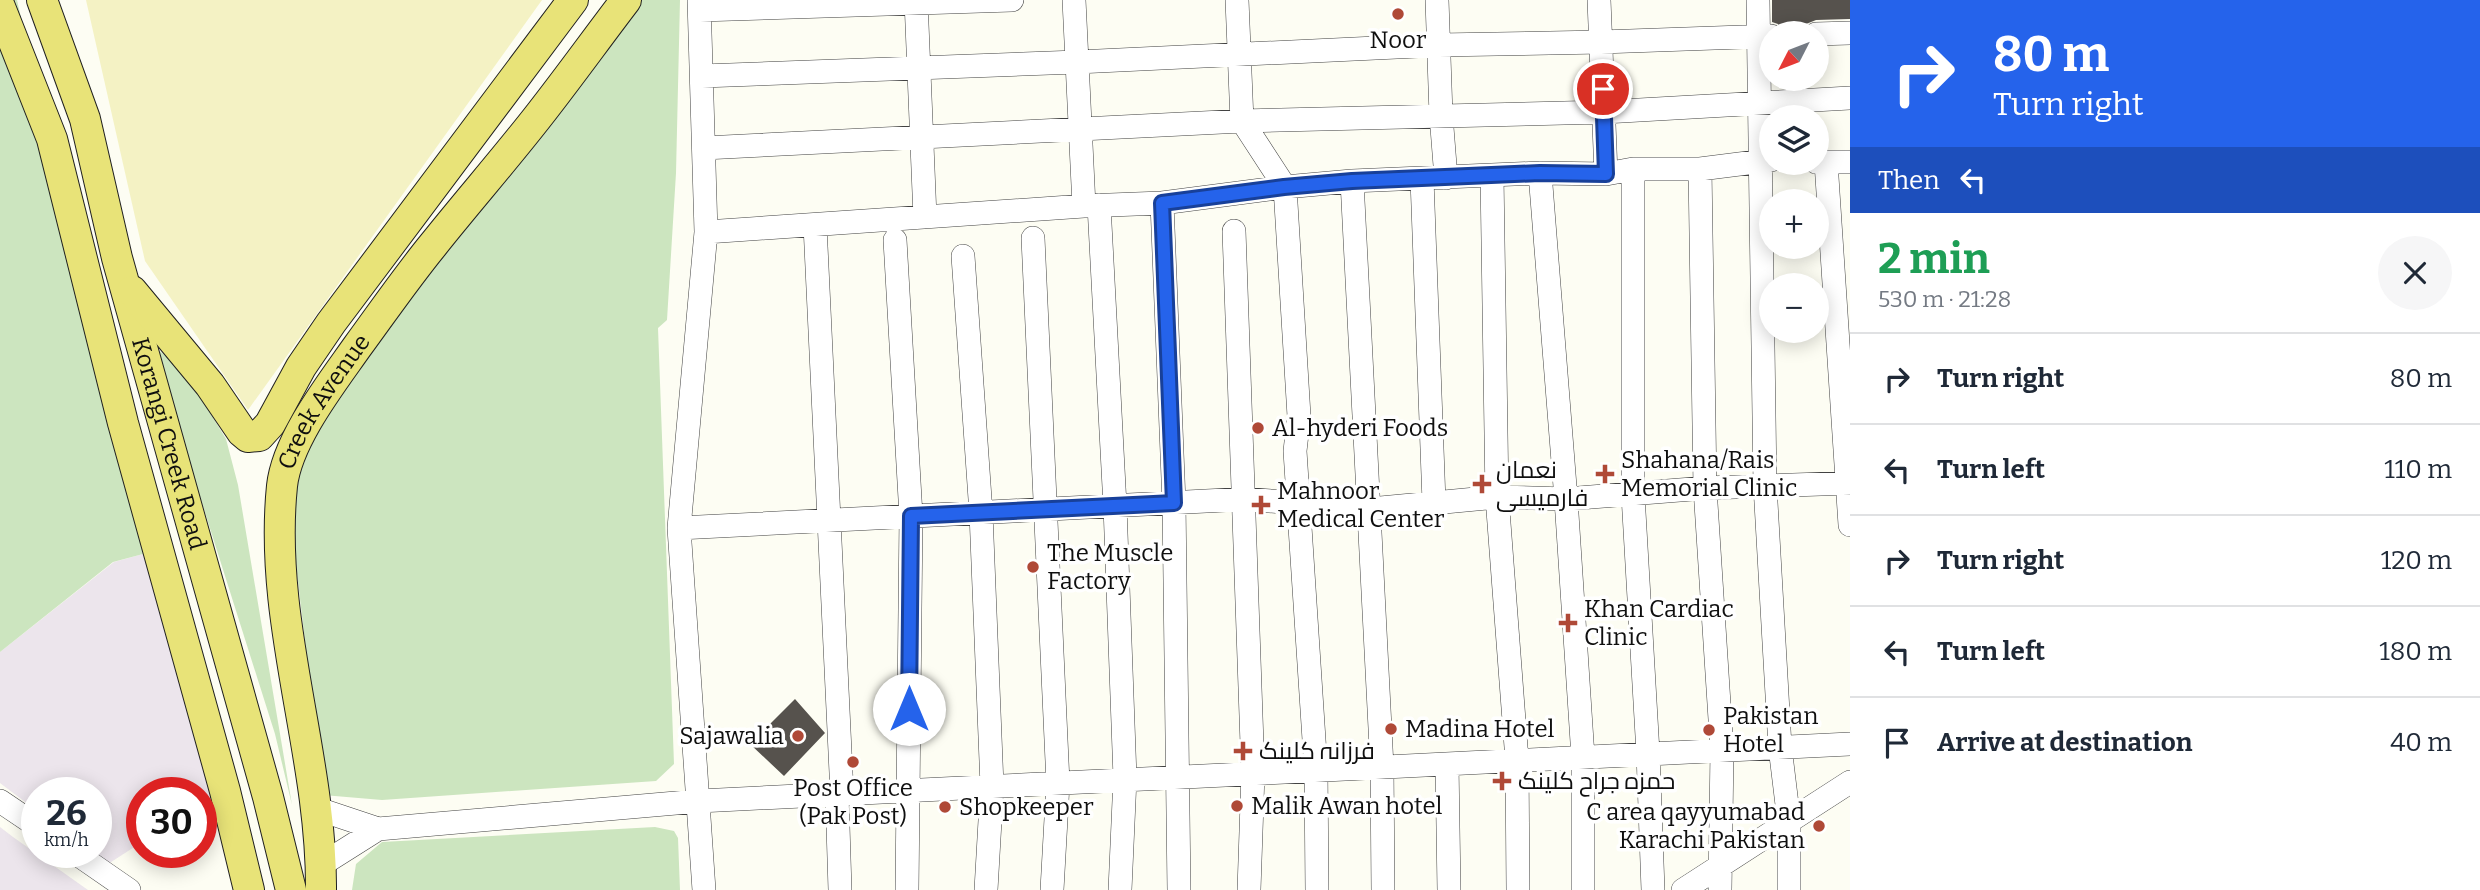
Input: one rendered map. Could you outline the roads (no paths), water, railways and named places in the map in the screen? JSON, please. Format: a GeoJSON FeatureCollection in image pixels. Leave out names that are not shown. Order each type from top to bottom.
{"type":"FeatureCollection","features":[{"type":"Feature","properties":{"kind":"main road","name":"Korangi Creek Road"},"geometry":{"type":"LineString","coordinates":[[42,0],[85,119],[117,258],[292,890]]}},
{"type":"Feature","properties":{"kind":"main road","name":"Creek Avenue"},"geometry":{"type":"LineString","coordinates":[[125,283],[210,385],[242,432],[248,437],[259,436],[270,424],[301,367],[331,323],[573,0]]}},
{"type":"Feature","properties":{"kind":"main road","name":"Creek Avenue"},"geometry":{"type":"LineString","coordinates":[[321,877],[317,809],[284,615],[281,521],[282,485],[286,464],[325,393],[430,248],[540,115],[626,0]]}},
{"type":"Feature","properties":{"kind":"main road","name":"Korangi Creek Road"},"geometry":{"type":"LineString","coordinates":[[0,7],[52,139],[120,411],[225,792],[249,890]]}},
{"type":"Feature","properties":{"kind":"street"},"geometry":{"type":"LineString","coordinates":[[704,890],[679,528],[706,232],[699,5],[1012,0]]}},
{"type":"Feature","properties":{"kind":"street"},"geometry":{"type":"LineString","coordinates":[[1074,0],[1080,130],[1091,206],[1115,506],[1125,778],[1120,890]]}},
{"type":"Feature","properties":{"kind":"street"},"geometry":{"type":"LineString","coordinates":[[1237,0],[1242,121],[1284,187],[1299,416],[1295,451],[1316,770],[1317,890]]}},
{"type":"Feature","properties":{"kind":"street"},"geometry":{"type":"LineString","coordinates":[[1437,0],[1446,178]]}},
{"type":"Feature","properties":{"kind":"street"},"geometry":{"type":"LineString","coordinates":[[1599,0],[1606,174]]}},
{"type":"Feature","properties":{"kind":"street"},"geometry":{"type":"LineString","coordinates":[[1758,0],[1762,21]]}},
{"type":"Feature","properties":{"kind":"street"},"geometry":{"type":"LineString","coordinates":[[916,2],[925,217]]}},
{"type":"Feature","properties":{"kind":"street"},"geometry":{"type":"LineString","coordinates":[[1829,34],[1850,33]]}},
{"type":"Feature","properties":{"kind":"street"},"geometry":{"type":"LineString","coordinates":[[702,76],[1438,45],[1759,36]]}},
{"type":"Feature","properties":{"kind":"street"},"geometry":{"type":"LineString","coordinates":[[1760,103],[1761,91]]}},
{"type":"Feature","properties":{"kind":"street"},"geometry":{"type":"LineString","coordinates":[[704,148],[1242,121],[1604,112],[1850,98]]}},
{"type":"Feature","properties":{"kind":"street"},"geometry":{"type":"LineString","coordinates":[[706,232],[1162,203],[1352,181],[1540,173],[1606,174],[1633,169],[1700,169],[1759,161]]}},
{"type":"Feature","properties":{"kind":"street"},"geometry":{"type":"LineString","coordinates":[[1829,162],[1850,162]]}},
{"type":"Feature","properties":{"kind":"street"},"geometry":{"type":"LineString","coordinates":[[1633,169],[1633,495],[1653,890]]}},
{"type":"Feature","properties":{"kind":"street"},"geometry":{"type":"LineString","coordinates":[[1700,169],[1705,488],[1722,750],[1720,890]]}},
{"type":"Feature","properties":{"kind":"street"},"geometry":{"type":"LineString","coordinates":[[1540,173],[1583,757],[1584,890]]}},
{"type":"Feature","properties":{"kind":"street"},"geometry":{"type":"LineString","coordinates":[[1766,175],[1765,485],[1780,747],[1789,821],[1789,890]]}},
{"type":"Feature","properties":{"kind":"street"},"geometry":{"type":"LineString","coordinates":[[1822,175],[1849,483],[1850,525]]}},
{"type":"Feature","properties":{"kind":"street"},"geometry":{"type":"LineString","coordinates":[[1492,176],[1497,498],[1517,760],[1518,890]]}},
{"type":"Feature","properties":{"kind":"street"},"geometry":{"type":"LineString","coordinates":[[1422,180],[1434,502]]}},
{"type":"Feature","properties":{"kind":"street"},"geometry":{"type":"LineString","coordinates":[[1352,181],[1382,767],[1383,890]]}},
{"type":"Feature","properties":{"kind":"street"},"geometry":{"type":"LineString","coordinates":[[1162,203],[1174,503],[1179,890]]}},
{"type":"Feature","properties":{"kind":"street"},"geometry":{"type":"LineString","coordinates":[[815,225],[830,521],[840,794],[840,890]]}},
{"type":"Feature","properties":{"kind":"street"},"geometry":{"type":"LineString","coordinates":[[1234,231],[1253,774],[1249,890]]}},
{"type":"Feature","properties":{"kind":"street"},"geometry":{"type":"LineString","coordinates":[[1033,238],[1058,783],[1052,890]]}},
{"type":"Feature","properties":{"kind":"street"},"geometry":{"type":"LineString","coordinates":[[895,240],[911,516],[907,890]]}},
{"type":"Feature","properties":{"kind":"street"},"geometry":{"type":"LineString","coordinates":[[964,256],[981,513],[992,786],[986,890]]}},
{"type":"Feature","properties":{"kind":"street"},"geometry":{"type":"LineString","coordinates":[[679,528],[1245,499],[1370,509],[1497,498],[1566,499],[1705,488],[1849,483]]}},
{"type":"Feature","properties":{"kind":"street"},"geometry":{"type":"LineString","coordinates":[[317,809],[378,830],[699,801],[1850,744]]}},
{"type":"Feature","properties":{"kind":"street"},"geometry":{"type":"LineString","coordinates":[[1447,764],[1448,890]]}},
{"type":"Feature","properties":{"kind":"street"},"geometry":{"type":"LineString","coordinates":[[1683,890],[1850,782]]}},
{"type":"Feature","properties":{"kind":"street"},"geometry":{"type":"LineString","coordinates":[[0,801],[21,815]]}},
{"type":"Feature","properties":{"kind":"street"},"geometry":{"type":"LineString","coordinates":[[321,877],[378,830]]}},
{"type":"Feature","properties":{"kind":"street"},"geometry":{"type":"LineString","coordinates":[[97,868],[129,890]]}},
{"type":"Feature","properties":{"kind":"place","name":"Noor"},"geometry":{"type":"Point","coordinates":[1398,14]}},
{"type":"Feature","properties":{"kind":"place","name":"Al-hyderi Foods"},"geometry":{"type":"Point","coordinates":[1258,428]}},
{"type":"Feature","properties":{"kind":"place","name":"Shahana/Rais Memorial Clinic"},"geometry":{"type":"Point","coordinates":[1605,474]}},
{"type":"Feature","properties":{"kind":"place","name":"نعمان فارمیسی"},"geometry":{"type":"Point","coordinates":[1482,484]}},
{"type":"Feature","properties":{"kind":"place","name":"Mahnoor Medical Center"},"geometry":{"type":"Point","coordinates":[1261,505]}},
{"type":"Feature","properties":{"kind":"place","name":"The Muscle Factory"},"geometry":{"type":"Point","coordinates":[1033,567]}},
{"type":"Feature","properties":{"kind":"place","name":"Khan Cardiac Clinic"},"geometry":{"type":"Point","coordinates":[1568,623]}},
{"type":"Feature","properties":{"kind":"place","name":"Madina Hotel"},"geometry":{"type":"Point","coordinates":[1391,729]}},
{"type":"Feature","properties":{"kind":"place","name":"Pakistan Hotel"},"geometry":{"type":"Point","coordinates":[1709,730]}},
{"type":"Feature","properties":{"kind":"place","name":"Sajawalia"},"geometry":{"type":"Point","coordinates":[798,736]}},
{"type":"Feature","properties":{"kind":"place","name":"فرزانہ کلینک"},"geometry":{"type":"Point","coordinates":[1243,751]}},
{"type":"Feature","properties":{"kind":"place","name":"Post Office (Pak Post)"},"geometry":{"type":"Point","coordinates":[853,762]}},
{"type":"Feature","properties":{"kind":"place","name":"حمزہ جراح کلینک"},"geometry":{"type":"Point","coordinates":[1502,781]}},
{"type":"Feature","properties":{"kind":"place","name":"Malik Awan hotel"},"geometry":{"type":"Point","coordinates":[1237,806]}},
{"type":"Feature","properties":{"kind":"place","name":"Shopkeeper"},"geometry":{"type":"Point","coordinates":[945,807]}},
{"type":"Feature","properties":{"kind":"place","name":"C area qayyumabad Karachi Pakistan"},"geometry":{"type":"Point","coordinates":[1819,826]}}]}
